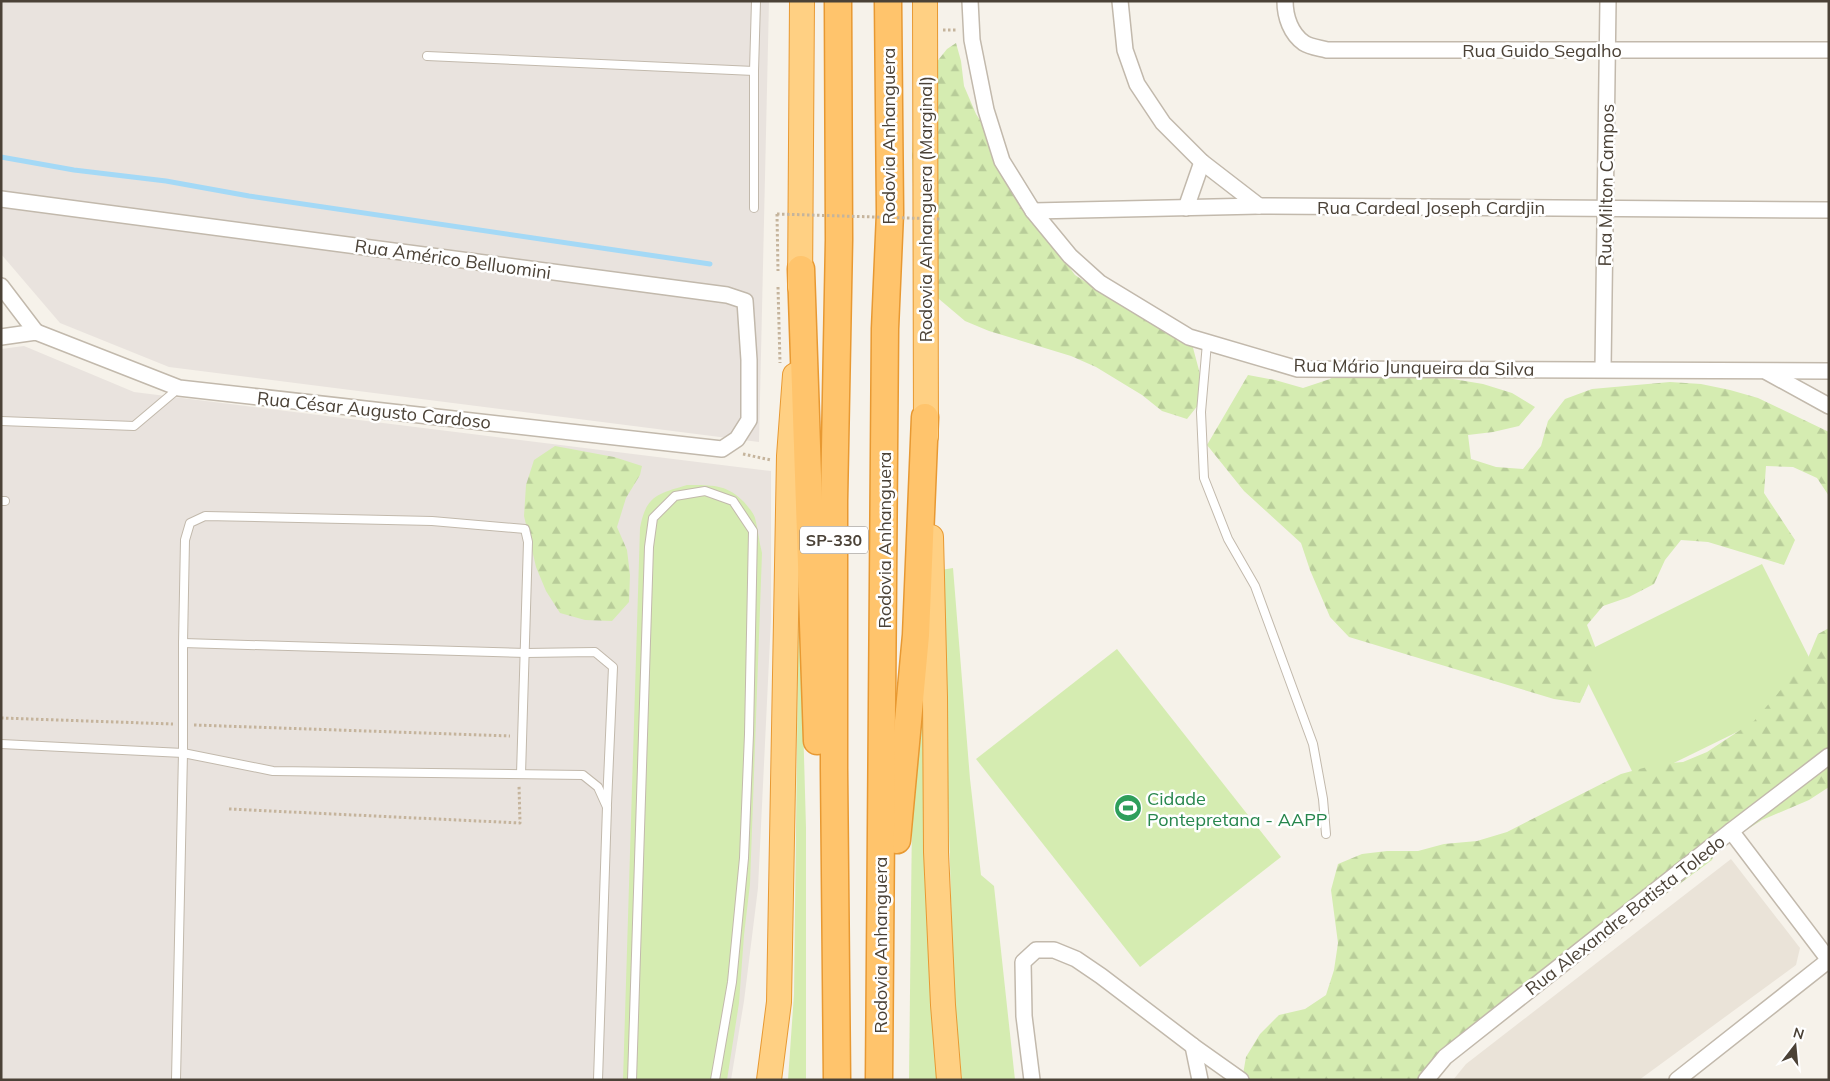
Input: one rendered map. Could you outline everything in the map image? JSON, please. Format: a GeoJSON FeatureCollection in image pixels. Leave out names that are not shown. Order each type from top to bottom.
{"type":"FeatureCollection","features":[{"type":"Feature","properties":{"kind":"highway"},"geometry":{"type":"LineString","coordinates":[[769,1080],[779,1002],[790,456],[790,271],[802,1]]}},
{"type":"Feature","properties":{"kind":"highway","name":"SP-330"},"geometry":{"type":"LineString","coordinates":[[837,1080],[834,551],[839,240],[838,1]]}},
{"type":"Feature","properties":{"kind":"highway","name":"Rodovia Anhanguera"},"geometry":{"type":"LineString","coordinates":[[879,1080],[885,329],[890,214],[888,1]]}},
{"type":"Feature","properties":{"kind":"highway","name":"Rodovia Anhanguera (Marginal)"},"geometry":{"type":"LineString","coordinates":[[925,1],[924,417],[930,509],[935,697],[936,852],[942,1005],[949,1080]]}},
{"type":"Feature","properties":{"kind":"highway"},"geometry":{"type":"LineString","coordinates":[[790,271],[820,843],[820,1080]]}},
{"type":"Feature","properties":{"kind":"highway"},"geometry":{"type":"LineString","coordinates":[[880,1050],[891,959],[894,865],[916,635],[924,417]]}},
{"type":"Feature","properties":{"kind":"street","name":"Rua Mário Junqueira da Silva"},"geometry":{"type":"LineString","coordinates":[[970,1],[972,40],[989,118],[1002,160],[1033,211],[1070,256],[1100,283],[1189,337],[1298,368],[1829,371]]}},
{"type":"Feature","properties":{"kind":"street"},"geometry":{"type":"LineString","coordinates":[[1120,1],[1125,50],[1137,84],[1163,123],[1202,162],[1259,206]]}},
{"type":"Feature","properties":{"kind":"street","name":"Rua Guido Segalho"},"geometry":{"type":"LineString","coordinates":[[1284,1],[1291,29],[1305,43],[1327,50],[1829,50]]}},
{"type":"Feature","properties":{"kind":"street","name":"Rua Milton Campos"},"geometry":{"type":"LineString","coordinates":[[1603,369],[1607,208],[1608,1]]}},
{"type":"Feature","properties":{"kind":"street"},"geometry":{"type":"LineString","coordinates":[[1186,208],[1202,162]]}},
{"type":"Feature","properties":{"kind":"street","name":"Rua Américo Belluomini"},"geometry":{"type":"LineString","coordinates":[[1,199],[727,295],[746,301],[750,420],[737,439],[722,449]]}},
{"type":"Feature","properties":{"kind":"street","name":"Rua Cardeal Joseph Cardjin"},"geometry":{"type":"LineString","coordinates":[[1033,211],[1259,206],[1829,210]]}},
{"type":"Feature","properties":{"kind":"street"},"geometry":{"type":"LineString","coordinates":[[1,286],[36,332],[1,337]]}},
{"type":"Feature","properties":{"kind":"street","name":"Rua César Augusto Cardoso"},"geometry":{"type":"LineString","coordinates":[[36,332],[180,388],[722,449]]}},
{"type":"Feature","properties":{"kind":"street"},"geometry":{"type":"LineString","coordinates":[[1766,371],[1829,406]]}},
{"type":"Feature","properties":{"kind":"street","name":"Rua Alexandre Batista Toledo"},"geometry":{"type":"LineString","coordinates":[[1426,1080],[1445,1057],[1829,756]]}},
{"type":"Feature","properties":{"kind":"street"},"geometry":{"type":"LineString","coordinates":[[1679,1079],[1829,960],[1731,831]]}},
{"type":"Feature","properties":{"kind":"street"},"geometry":{"type":"LineString","coordinates":[[1032,1080],[1024,1016],[1023,962],[1036,950],[1054,950],[1076,959],[1241,1080]]}},
{"type":"Feature","properties":{"kind":"street"},"geometry":{"type":"LineString","coordinates":[[1193,1046],[1200,1080]]}},
{"type":"Feature","properties":{"kind":"lane"},"geometry":{"type":"LineString","coordinates":[[754,208],[756,1]]}},
{"type":"Feature","properties":{"kind":"lane"},"geometry":{"type":"LineString","coordinates":[[427,56],[754,71]]}},
{"type":"Feature","properties":{"kind":"lane"},"geometry":{"type":"LineString","coordinates":[[1207,343],[1200,412],[1204,478],[1228,539],[1255,586],[1313,744],[1323,799],[1326,834]]}},
{"type":"Feature","properties":{"kind":"lane"},"geometry":{"type":"LineString","coordinates":[[1,421],[134,426],[180,388]]}},
{"type":"Feature","properties":{"kind":"lane"},"geometry":{"type":"LineString","coordinates":[[632,1080],[648,547],[653,518],[675,496],[705,490],[733,501],[753,531],[749,734],[744,858],[732,982],[715,1080]]}},
{"type":"Feature","properties":{"kind":"lane"},"geometry":{"type":"LineString","coordinates":[[176,1080],[183,753],[185,540],[190,523],[205,516],[432,521],[525,529],[528,542],[522,774]]}},
{"type":"Feature","properties":{"kind":"lane"},"geometry":{"type":"LineString","coordinates":[[183,643],[526,653],[595,652],[613,667],[598,1080]]}},
{"type":"Feature","properties":{"kind":"lane"},"geometry":{"type":"LineString","coordinates":[[1,744],[183,753],[272,771],[583,775],[598,786],[607,807]]}},
{"type":"Feature","properties":{"kind":"path"},"geometry":{"type":"LineString","coordinates":[[790,271],[777,214],[940,219]]}},
{"type":"Feature","properties":{"kind":"path"},"geometry":{"type":"LineString","coordinates":[[778,282],[780,368]]}},
{"type":"Feature","properties":{"kind":"path"},"geometry":{"type":"LineString","coordinates":[[722,449],[776,462]]}},
{"type":"Feature","properties":{"kind":"shaded area"},"geometry":{"type":"Polygon","coordinates":[[[1,1],[769,1],[759,442],[169,367],[60,323],[1,254],[1,1]]]}},
{"type":"Feature","properties":{"kind":"shaded area"},"geometry":{"type":"Polygon","coordinates":[[[24,346],[134,392],[771,471],[771,619],[758,888],[744,1001],[731,1080],[1,1080],[1,349],[24,346]]]}},
{"type":"Feature","properties":{"kind":"shaded area"},"geometry":{"type":"Polygon","coordinates":[[[1731,859],[1800,948],[1796,965],[1639,1080],[1453,1080],[1466,1064],[1731,859]]]}},
{"type":"Feature","properties":{"kind":"green space"},"geometry":{"type":"Polygon","coordinates":[[[956,43],[961,61],[964,86],[976,114],[1021,182],[1058,252],[1075,275],[1192,344],[1200,374],[1203,399],[1187,419],[1162,411],[1142,395],[1096,367],[1071,356],[989,331],[965,321],[926,288],[919,210],[913,184],[912,153],[914,123],[931,69],[947,49],[956,43]]]}},
{"type":"Feature","properties":{"kind":"green space"},"geometry":{"type":"Polygon","coordinates":[[[1352,365],[1405,371],[1483,384],[1512,393],[1535,407],[1519,426],[1468,435],[1471,459],[1496,467],[1523,469],[1541,446],[1548,421],[1565,399],[1592,389],[1670,382],[1701,384],[1730,390],[1758,398],[1829,432],[1829,496],[1817,478],[1793,467],[1766,466],[1764,493],[1795,540],[1784,565],[1708,542],[1681,540],[1665,560],[1654,584],[1629,597],[1603,606],[1587,625],[1596,649],[1591,679],[1580,703],[1554,699],[1349,637],[1330,617],[1301,543],[1244,491],[1207,445],[1248,375],[1303,388],[1330,379],[1352,365]]]}},
{"type":"Feature","properties":{"kind":"green space"},"geometry":{"type":"Polygon","coordinates":[[[555,446],[614,457],[642,466],[640,475],[626,498],[617,527],[627,550],[630,575],[629,602],[612,621],[585,620],[560,613],[546,591],[536,567],[524,516],[526,485],[534,460],[555,446]]]}},
{"type":"Feature","properties":{"kind":"green space"},"geometry":{"type":"Polygon","coordinates":[[[687,485],[718,487],[738,496],[754,516],[762,553],[750,884],[739,1003],[727,1080],[623,1080],[640,528],[650,502],[661,494],[687,485]]]}},
{"type":"Feature","properties":{"kind":"green space"},"geometry":{"type":"Polygon","coordinates":[[[1762,564],[1825,689],[1637,781],[1575,657],[1762,564]]]}},
{"type":"Feature","properties":{"kind":"green space"},"geometry":{"type":"Polygon","coordinates":[[[953,568],[970,779],[981,875],[994,886],[1015,1080],[962,1080],[954,996],[941,570],[953,568]]]}},
{"type":"Feature","properties":{"kind":"green space"},"geometry":{"type":"Polygon","coordinates":[[[799,577],[806,828],[806,1080],[788,1080],[794,994],[799,577]]]}},
{"type":"Feature","properties":{"kind":"green space"},"geometry":{"type":"Polygon","coordinates":[[[1829,628],[1829,787],[1809,800],[1762,820],[1740,834],[1713,857],[1712,860],[1433,1065],[1422,1080],[1242,1080],[1246,1057],[1260,1034],[1279,1015],[1305,1009],[1326,995],[1334,970],[1338,943],[1331,890],[1338,864],[1362,854],[1387,851],[1418,851],[1444,844],[1477,841],[1507,832],[1621,774],[1658,764],[1683,762],[1707,752],[1754,721],[1808,658],[1818,634],[1829,628]]]}},
{"type":"Feature","properties":{"kind":"green space"},"geometry":{"type":"Polygon","coordinates":[[[922,649],[940,1080],[909,1080],[912,817],[922,649]]]}},
{"type":"Feature","properties":{"kind":"green space","name":"Cidade Pontepretana - AAPP"},"geometry":{"type":"Polygon","coordinates":[[[1117,649],[1281,857],[1140,967],[976,759],[1117,649]]]}},
{"type":"Feature","properties":{"kind":"waterway"},"geometry":{"type":"LineString","coordinates":[[1,157],[74,170],[166,181],[249,196],[710,264]]}},
{"type":"Feature","properties":{"kind":"place","name":"Cidade Pontepretana - AAPP"},"geometry":{"type":"Point","coordinates":[1128,808]}}]}
